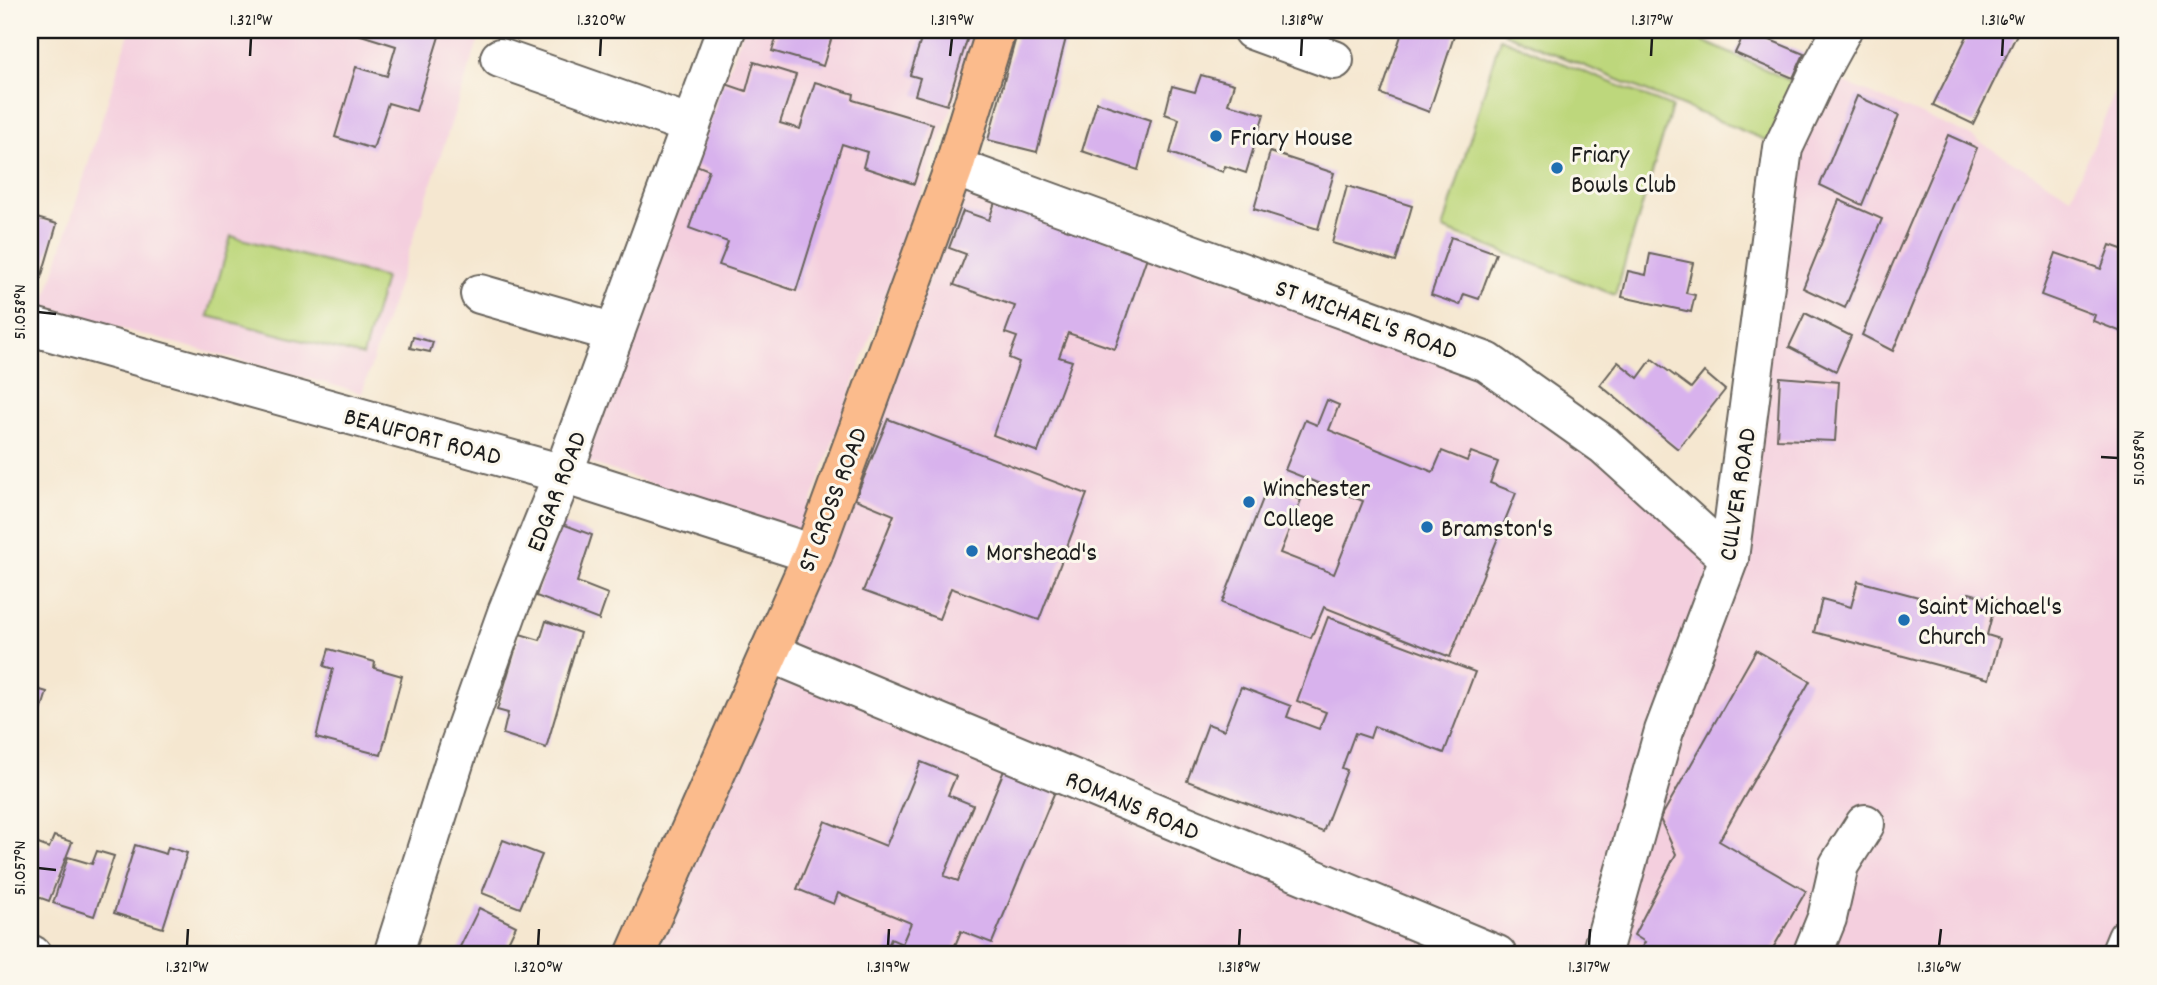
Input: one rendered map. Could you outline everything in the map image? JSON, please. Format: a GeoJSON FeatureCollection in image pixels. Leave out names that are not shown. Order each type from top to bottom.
{"type":"FeatureCollection","features":[{"type":"Feature","properties":{"kind":"main road","name":"ST CROSS ROAD"},"geometry":{"type":"LineString","coordinates":[[635,955],[813,554],[954,167],[996,30]]}},
{"type":"Feature","properties":{"kind":"street","name":"EDGAR ROAD"},"geometry":{"type":"LineString","coordinates":[[393,955],[468,722],[508,610],[563,474],[724,30]]}},
{"type":"Feature","properties":{"kind":"street"},"geometry":{"type":"LineString","coordinates":[[1252,30],[1335,60]]}},
{"type":"Feature","properties":{"kind":"street","name":"CULVER ROAD"},"geometry":{"type":"LineString","coordinates":[[1601,955],[1664,731],[1729,558],[1783,148],[1828,34]]}},
{"type":"Feature","properties":{"kind":"street"},"geometry":{"type":"LineString","coordinates":[[500,58],[691,125]]}},
{"type":"Feature","properties":{"kind":"street","name":"ST MICHAEL'S ROAD"},"geometry":{"type":"LineString","coordinates":[[954,167],[1487,362],[1604,444],[1729,558]]}},
{"type":"Feature","properties":{"kind":"street"},"geometry":{"type":"LineString","coordinates":[[480,294],[615,333]]}},
{"type":"Feature","properties":{"kind":"street","name":"BEAUFORT ROAD"},"geometry":{"type":"LineString","coordinates":[[30,327],[563,474],[813,554]]}},
{"type":"Feature","properties":{"kind":"street","name":"ROMANS ROAD"},"geometry":{"type":"LineString","coordinates":[[769,652],[1497,955]]}},
{"type":"Feature","properties":{"kind":"street"},"geometry":{"type":"LineString","coordinates":[[1812,955],[1827,918],[1839,865],[1865,824]]}},
{"type":"Feature","properties":{"kind":"street"},"geometry":{"type":"LineString","coordinates":[[2120,955],[2127,937]]}},
{"type":"Feature","properties":{"kind":"shaded area"},"geometry":{"type":"Polygon","coordinates":[[[130,30],[482,30],[362,393],[43,308],[130,30]]]}},
{"type":"Feature","properties":{"kind":"shaded area"},"geometry":{"type":"Polygon","coordinates":[[[743,30],[977,30],[952,108],[800,535],[582,460],[743,30]]]}},
{"type":"Feature","properties":{"kind":"shaded area","name":"Winchester College"},"geometry":{"type":"Polygon","coordinates":[[[2127,64],[2127,955],[655,955],[968,182],[1481,373],[1598,454],[1730,577],[1789,152],[1824,74],[1969,135],[2071,197],[2127,64]]]}},
{"type":"Feature","properties":{"kind":"green space"},"geometry":{"type":"Polygon","coordinates":[[[1506,30],[1679,30],[1793,82],[1770,142],[1504,33],[1506,30]]]}},
{"type":"Feature","properties":{"kind":"green space","name":"Friary Bowls Club"},"geometry":{"type":"Polygon","coordinates":[[[1500,38],[1672,107],[1615,295],[1443,229],[1500,38]]]}},
{"type":"Feature","properties":{"kind":"green space"},"geometry":{"type":"Polygon","coordinates":[[[231,236],[385,278],[363,356],[208,316],[231,236]]]}},
{"type":"Feature","properties":{"kind":"building"},"geometry":{"type":"Polygon","coordinates":[[[345,30],[441,30],[416,111],[388,103],[373,149],[335,137],[356,67],[387,76],[396,46],[345,30]]]}},
{"type":"Feature","properties":{"kind":"building"},"geometry":{"type":"Polygon","coordinates":[[[779,30],[834,30],[823,66],[772,51],[779,30]]]}},
{"type":"Feature","properties":{"kind":"building"},"geometry":{"type":"Polygon","coordinates":[[[924,30],[970,30],[947,105],[915,95],[920,78],[910,75],[924,30]]]}},
{"type":"Feature","properties":{"kind":"building"},"geometry":{"type":"Polygon","coordinates":[[[1018,30],[1068,30],[1037,152],[988,140],[1018,30]]]}},
{"type":"Feature","properties":{"kind":"building"},"geometry":{"type":"Polygon","coordinates":[[[1403,30],[1456,30],[1429,112],[1381,94],[1403,30]]]}},
{"type":"Feature","properties":{"kind":"building"},"geometry":{"type":"Polygon","coordinates":[[[1746,30],[1804,54],[1793,78],[1735,53],[1746,30]]]}},
{"type":"Feature","properties":{"kind":"building"},"geometry":{"type":"Polygon","coordinates":[[[1970,30],[2019,30],[1973,124],[1933,105],[1970,30]]]}},
{"type":"Feature","properties":{"kind":"building"},"geometry":{"type":"Polygon","coordinates":[[[754,62],[796,75],[780,123],[800,129],[815,82],[854,94],[853,100],[933,124],[914,184],[863,167],[867,152],[842,144],[796,291],[719,265],[728,242],[689,228],[709,170],[696,165],[723,83],[746,91],[754,62]]]}},
{"type":"Feature","properties":{"kind":"building","name":"Friary House"},"geometry":{"type":"Polygon","coordinates":[[[1201,75],[1234,84],[1228,104],[1264,114],[1246,173],[1225,166],[1223,172],[1170,153],[1179,119],[1165,114],[1172,86],[1195,92],[1201,75]]]}},
{"type":"Feature","properties":{"kind":"building"},"geometry":{"type":"Polygon","coordinates":[[[1857,96],[1899,115],[1862,205],[1820,185],[1857,96]]]}},
{"type":"Feature","properties":{"kind":"building"},"geometry":{"type":"Polygon","coordinates":[[[1097,102],[1151,120],[1138,170],[1082,151],[1097,102]]]}},
{"type":"Feature","properties":{"kind":"building"},"geometry":{"type":"Polygon","coordinates":[[[1948,135],[1977,148],[1893,351],[1862,335],[1948,135]]]}},
{"type":"Feature","properties":{"kind":"building"},"geometry":{"type":"Polygon","coordinates":[[[1270,152],[1334,173],[1318,229],[1254,209],[1270,152]]]}},
{"type":"Feature","properties":{"kind":"building"},"geometry":{"type":"Polygon","coordinates":[[[1347,186],[1412,206],[1396,262],[1332,243],[1347,186]]]}},
{"type":"Feature","properties":{"kind":"building"},"geometry":{"type":"Polygon","coordinates":[[[996,199],[1148,254],[1115,349],[1068,333],[1059,357],[1072,361],[1038,452],[993,435],[1019,362],[1009,358],[1017,337],[1005,333],[1015,306],[954,285],[966,254],[949,248],[963,211],[989,220],[996,199]]]}},
{"type":"Feature","properties":{"kind":"building"},"geometry":{"type":"Polygon","coordinates":[[[1839,200],[1882,219],[1845,308],[1803,288],[1839,200]]]}},
{"type":"Feature","properties":{"kind":"building"},"geometry":{"type":"Polygon","coordinates":[[[30,216],[57,224],[36,295],[30,294],[30,216]]]}},
{"type":"Feature","properties":{"kind":"building"},"geometry":{"type":"Polygon","coordinates":[[[1451,237],[1496,253],[1479,299],[1464,294],[1460,305],[1431,295],[1451,237]]]}},
{"type":"Feature","properties":{"kind":"building"},"geometry":{"type":"Polygon","coordinates":[[[2110,245],[2127,251],[2127,334],[2093,321],[2095,315],[2041,295],[2056,253],[2101,269],[2110,245]]]}},
{"type":"Feature","properties":{"kind":"building"},"geometry":{"type":"Polygon","coordinates":[[[1650,254],[1693,263],[1686,293],[1695,295],[1691,312],[1622,297],[1628,271],[1646,275],[1650,254]]]}},
{"type":"Feature","properties":{"kind":"building"},"geometry":{"type":"Polygon","coordinates":[[[1805,313],[1851,336],[1836,371],[1789,347],[1805,313]]]}},
{"type":"Feature","properties":{"kind":"building"},"geometry":{"type":"Polygon","coordinates":[[[413,337],[433,342],[430,352],[410,348],[413,337]]]}},
{"type":"Feature","properties":{"kind":"building"},"geometry":{"type":"Polygon","coordinates":[[[1652,359],[1691,388],[1704,372],[1725,390],[1678,449],[1600,385],[1618,362],[1638,378],[1652,359]]]}},
{"type":"Feature","properties":{"kind":"building"},"geometry":{"type":"Polygon","coordinates":[[[1780,377],[1839,382],[1835,441],[1777,439],[1780,377]]]}},
{"type":"Feature","properties":{"kind":"building","name":"Bramston's"},"geometry":{"type":"Polygon","coordinates":[[[1327,400],[1339,405],[1329,430],[1433,472],[1442,451],[1467,461],[1471,452],[1498,462],[1490,483],[1516,493],[1450,657],[1324,607],[1311,638],[1222,603],[1268,486],[1301,500],[1280,553],[1334,574],[1363,501],[1285,470],[1305,420],[1317,425],[1327,400]]]}},
{"type":"Feature","properties":{"kind":"building","name":"Morshead's"},"geometry":{"type":"Polygon","coordinates":[[[888,419],[1087,494],[1039,620],[951,588],[939,619],[863,591],[894,515],[855,499],[888,419]]]}},
{"type":"Feature","properties":{"kind":"building"},"geometry":{"type":"Polygon","coordinates":[[[560,523],[592,535],[577,582],[608,594],[599,620],[536,596],[560,523]]]}},
{"type":"Feature","properties":{"kind":"building","name":"Saint Michael's Church"},"geometry":{"type":"Polygon","coordinates":[[[1858,581],[1964,609],[1969,593],[1996,600],[1987,635],[2000,639],[1989,679],[1814,632],[1822,599],[1851,607],[1858,581]]]}},
{"type":"Feature","properties":{"kind":"building"},"geometry":{"type":"Polygon","coordinates":[[[1328,617],[1475,672],[1444,753],[1374,726],[1370,738],[1355,733],[1342,768],[1347,770],[1323,832],[1187,781],[1208,724],[1224,730],[1241,687],[1291,706],[1287,717],[1319,729],[1326,712],[1297,701],[1328,617]]]}},
{"type":"Feature","properties":{"kind":"building"},"geometry":{"type":"Polygon","coordinates":[[[546,621],[580,633],[546,748],[503,734],[508,713],[497,710],[520,634],[540,640],[546,621]]]}},
{"type":"Feature","properties":{"kind":"building"},"geometry":{"type":"Polygon","coordinates":[[[329,649],[375,662],[374,668],[402,676],[381,755],[316,738],[333,669],[324,666],[329,649]]]}},
{"type":"Feature","properties":{"kind":"building"},"geometry":{"type":"Polygon","coordinates":[[[1756,650],[1810,681],[1719,841],[1806,891],[1769,955],[1637,955],[1645,942],[1634,935],[1676,854],[1660,819],[1756,650]]]}},
{"type":"Feature","properties":{"kind":"building"},"geometry":{"type":"Polygon","coordinates":[[[30,687],[47,692],[33,737],[30,736],[30,687]]]}},
{"type":"Feature","properties":{"kind":"building"},"geometry":{"type":"Polygon","coordinates":[[[921,762],[956,776],[948,795],[973,805],[944,876],[958,881],[1005,768],[1056,789],[992,943],[961,931],[951,955],[884,955],[891,939],[902,944],[911,923],[838,893],[834,904],[797,889],[825,821],[886,846],[921,762]]]}},
{"type":"Feature","properties":{"kind":"building"},"geometry":{"type":"Polygon","coordinates":[[[54,836],[72,842],[49,901],[30,894],[30,841],[49,848],[54,836]]]}},
{"type":"Feature","properties":{"kind":"building"},"geometry":{"type":"Polygon","coordinates":[[[503,840],[542,855],[520,908],[482,893],[503,840]]]}},
{"type":"Feature","properties":{"kind":"building"},"geometry":{"type":"Polygon","coordinates":[[[135,845],[166,854],[168,847],[187,853],[163,928],[114,913],[135,845]]]}},
{"type":"Feature","properties":{"kind":"building"},"geometry":{"type":"Polygon","coordinates":[[[97,851],[114,856],[94,916],[53,903],[68,857],[92,864],[97,851]]]}},
{"type":"Feature","properties":{"kind":"building"},"geometry":{"type":"Polygon","coordinates":[[[479,908],[516,926],[502,955],[456,955],[479,908]]]}},
{"type":"Feature","properties":{"kind":"place","name":"Friary House"},"geometry":{"type":"Point","coordinates":[1216,136]}},
{"type":"Feature","properties":{"kind":"place","name":"Friary Bowls Club"},"geometry":{"type":"Point","coordinates":[1557,168]}},
{"type":"Feature","properties":{"kind":"place","name":"Winchester College"},"geometry":{"type":"Point","coordinates":[1249,502]}},
{"type":"Feature","properties":{"kind":"place","name":"Bramston's"},"geometry":{"type":"Point","coordinates":[1427,527]}},
{"type":"Feature","properties":{"kind":"place","name":"Morshead's"},"geometry":{"type":"Point","coordinates":[972,551]}},
{"type":"Feature","properties":{"kind":"place","name":"Saint Michael's Church"},"geometry":{"type":"Point","coordinates":[1904,620]}}]}
